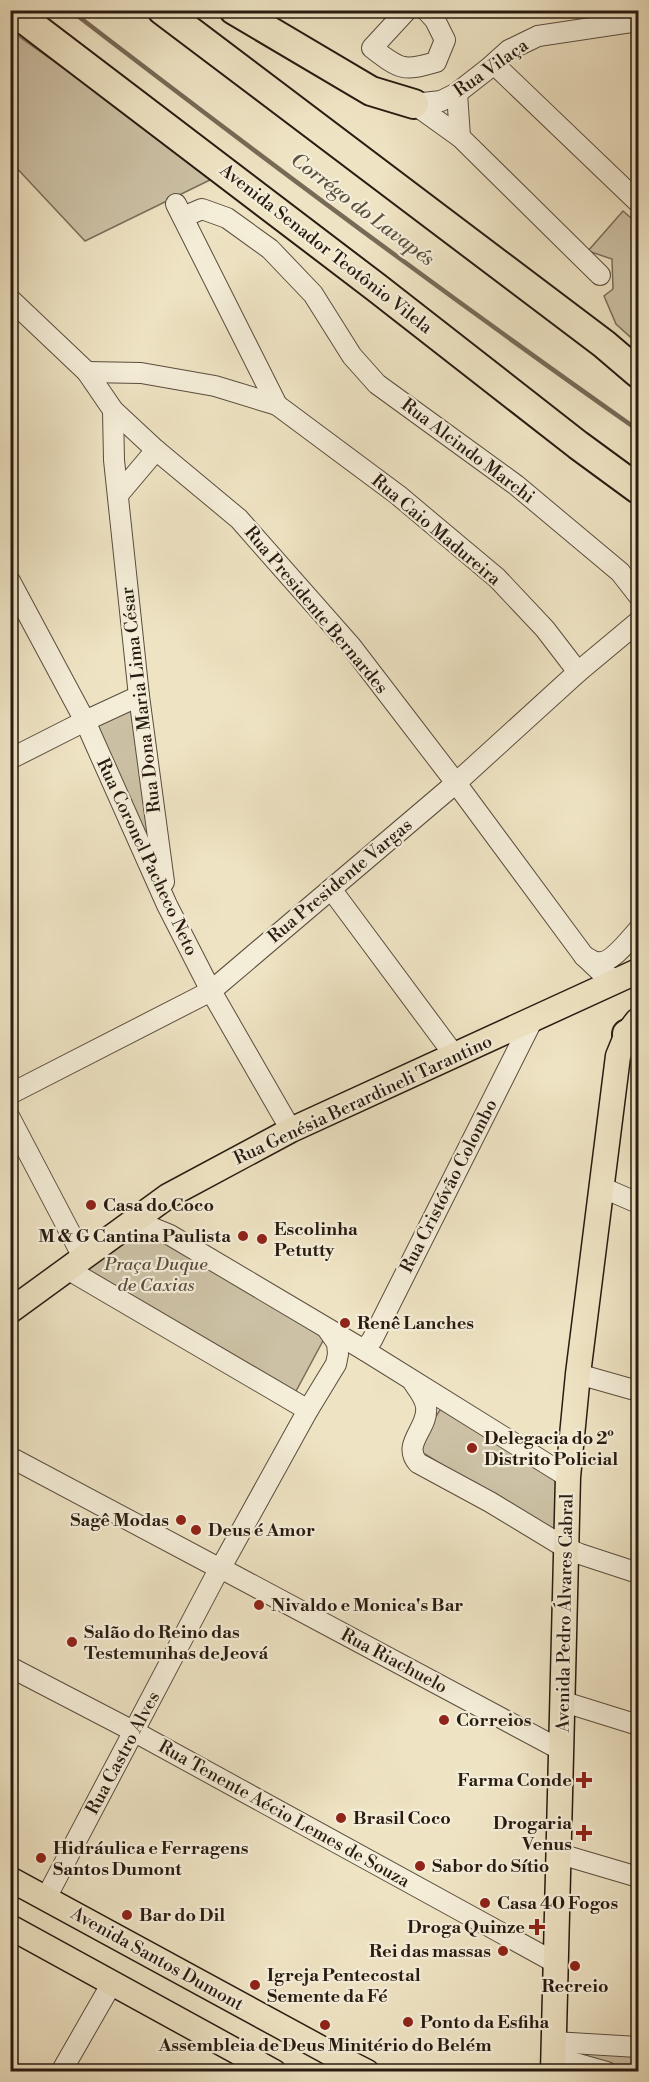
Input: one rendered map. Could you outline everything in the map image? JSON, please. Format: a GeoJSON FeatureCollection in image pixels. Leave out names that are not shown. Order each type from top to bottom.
{"type":"FeatureCollection","features":[{"type":"Feature","properties":{"kind":"highway","name":"Avenida Senador Teotônio Vilela"},"geometry":{"type":"LineString","coordinates":[[12,10],[377,288],[569,438],[639,489]]}},
{"type":"Feature","properties":{"kind":"highway"},"geometry":{"type":"LineString","coordinates":[[162,10],[639,373]]}},
{"type":"Feature","properties":{"kind":"highway"},"geometry":{"type":"LineString","coordinates":[[234,10],[371,91],[414,104]]}},
{"type":"Feature","properties":{"kind":"main road","name":"Rua Genésia Berardineli Tarantino"},"geometry":{"type":"LineString","coordinates":[[10,1311],[168,1196],[291,1130],[629,976]]}},
{"type":"Feature","properties":{"kind":"main road","name":"Avenida Pedro Álvares Cabral"},"geometry":{"type":"LineString","coordinates":[[554,2057],[568,1477],[578,1374],[618,1056],[635,1028]]}},
{"type":"Feature","properties":{"kind":"main road","name":"Avenida Santos Dumont"},"geometry":{"type":"LineString","coordinates":[[10,1879],[326,2061],[367,2072]]}},
{"type":"Feature","properties":{"kind":"main road"},"geometry":{"type":"LineString","coordinates":[[10,1927],[266,2067],[285,2072]]}},
{"type":"Feature","properties":{"kind":"street"},"geometry":{"type":"LineString","coordinates":[[407,10],[372,48],[396,66],[414,69],[436,62],[445,40],[435,20],[426,10]]}},
{"type":"Feature","properties":{"kind":"street","name":"Rua Vilaça"},"geometry":{"type":"LineString","coordinates":[[414,104],[441,101],[457,93],[509,50],[538,36],[639,21]]}},
{"type":"Feature","properties":{"kind":"street"},"geometry":{"type":"LineString","coordinates":[[494,64],[639,202]]}},
{"type":"Feature","properties":{"kind":"street"},"geometry":{"type":"LineString","coordinates":[[457,93],[460,137]]}},
{"type":"Feature","properties":{"kind":"street"},"geometry":{"type":"LineString","coordinates":[[414,104],[460,137],[600,275]]}},
{"type":"Feature","properties":{"kind":"street","name":"Rua Alcindo Marchi"},"geometry":{"type":"LineString","coordinates":[[180,211],[202,209],[227,218],[270,249],[313,294],[352,356],[376,384],[525,492],[620,572],[639,595]]}},
{"type":"Feature","properties":{"kind":"street","name":"Rua Caio Madureira"},"geometry":{"type":"LineString","coordinates":[[180,211],[277,405]]}},
{"type":"Feature","properties":{"kind":"street","name":"Rua Presidente Bernardes"},"geometry":{"type":"LineString","coordinates":[[10,299],[87,372],[112,410],[239,519],[351,646],[584,956],[603,974],[629,976]]}},
{"type":"Feature","properties":{"kind":"street","name":"Rua Caio Madureira"},"geometry":{"type":"LineString","coordinates":[[87,372],[141,373],[215,386],[277,405],[398,495],[496,578],[545,629],[578,672]]}},
{"type":"Feature","properties":{"kind":"street","name":"Rua Dona Maria Lima César"},"geometry":{"type":"LineString","coordinates":[[112,410],[118,495],[139,696],[167,905]]}},
{"type":"Feature","properties":{"kind":"street"},"geometry":{"type":"LineString","coordinates":[[118,495],[156,450]]}},
{"type":"Feature","properties":{"kind":"street","name":"Rua Coronel Pacheco Neto"},"geometry":{"type":"LineString","coordinates":[[10,581],[85,721],[167,905],[211,991],[291,1130]]}},
{"type":"Feature","properties":{"kind":"street","name":"Rua Presidente Vargas"},"geometry":{"type":"LineString","coordinates":[[10,1094],[211,991],[456,783],[578,672],[639,622]]}},
{"type":"Feature","properties":{"kind":"street"},"geometry":{"type":"LineString","coordinates":[[10,759],[139,696]]}},
{"type":"Feature","properties":{"kind":"street"},"geometry":{"type":"LineString","coordinates":[[331,889],[455,1056]]}},
{"type":"Feature","properties":{"kind":"street"},"geometry":{"type":"LineString","coordinates":[[584,956],[596,962],[604,962],[639,930]]}},
{"type":"Feature","properties":{"kind":"street"},"geometry":{"type":"LineString","coordinates":[[584,956],[588,981],[585,995]]}},
{"type":"Feature","properties":{"kind":"street","name":"Rua Cristóvão Colombo"},"geometry":{"type":"LineString","coordinates":[[364,1350],[372,1340],[532,1021]]}},
{"type":"Feature","properties":{"kind":"street"},"geometry":{"type":"LineString","coordinates":[[10,1118],[76,1264],[308,1410]]}},
{"type":"Feature","properties":{"kind":"street"},"geometry":{"type":"LineString","coordinates":[[601,1187],[639,1203]]}},
{"type":"Feature","properties":{"kind":"street"},"geometry":{"type":"LineString","coordinates":[[124,1228],[148,1226],[170,1235],[364,1350],[568,1477]]}},
{"type":"Feature","properties":{"kind":"street","name":"Rua Castro Alves"},"geometry":{"type":"LineString","coordinates":[[46,1898],[220,1568],[336,1364],[339,1354],[337,1343],[328,1330]]}},
{"type":"Feature","properties":{"kind":"street"},"geometry":{"type":"LineString","coordinates":[[578,1374],[639,1391]]}},
{"type":"Feature","properties":{"kind":"street"},"geometry":{"type":"LineString","coordinates":[[411,1380],[425,1402],[425,1421]]}},
{"type":"Feature","properties":{"kind":"street"},"geometry":{"type":"LineString","coordinates":[[460,1410],[441,1410],[432,1414],[425,1421],[412,1444],[413,1457],[418,1463],[490,1502],[566,1548],[639,1573]]}},
{"type":"Feature","properties":{"kind":"street","name":"Rua Riachuelo"},"geometry":{"type":"LineString","coordinates":[[10,1457],[561,1750]]}},
{"type":"Feature","properties":{"kind":"street","name":"Rua Tenente Aécio Lemes de Souza"},"geometry":{"type":"LineString","coordinates":[[10,1667],[135,1732],[556,1963]]}},
{"type":"Feature","properties":{"kind":"street"},"geometry":{"type":"LineString","coordinates":[[561,1701],[639,1725]]}},
{"type":"Feature","properties":{"kind":"street"},"geometry":{"type":"LineString","coordinates":[[560,1854],[639,1877]]}},
{"type":"Feature","properties":{"kind":"street"},"geometry":{"type":"LineString","coordinates":[[61,2072],[112,1983]]}},
{"type":"Feature","properties":{"kind":"street"},"geometry":{"type":"LineString","coordinates":[[554,2057],[639,2047]]}},
{"type":"Feature","properties":{"kind":"street"},"geometry":{"type":"LineString","coordinates":[[554,2057],[607,2072]]}},
{"type":"Feature","properties":{"kind":"green space"},"geometry":{"type":"Polygon","coordinates":[[[11,31],[196,162],[214,178],[85,241],[11,162],[11,31]]]}},
{"type":"Feature","properties":{"kind":"green space"},"geometry":{"type":"Polygon","coordinates":[[[623,211],[638,224],[638,344],[616,324],[604,296],[613,289],[612,259],[588,251],[623,211]]]}},
{"type":"Feature","properties":{"kind":"green space"},"geometry":{"type":"Polygon","coordinates":[[[132,710],[157,872],[87,730],[132,710]]]}},
{"type":"Feature","properties":{"kind":"green space","name":"Praça Duque de Caxias"},"geometry":{"type":"Polygon","coordinates":[[[147,1228],[325,1337],[295,1393],[84,1271],[147,1228]]]}},
{"type":"Feature","properties":{"kind":"green space"},"geometry":{"type":"Polygon","coordinates":[[[442,1407],[563,1482],[557,1528],[549,1531],[415,1448],[442,1407]]]}},
{"type":"Feature","properties":{"kind":"green space"},"geometry":{"type":"Polygon","coordinates":[[[568,2048],[638,2053],[638,2070],[622,2071],[567,2056],[568,2048]]]}},
{"type":"Feature","properties":{"kind":"waterway","name":"Corrégo do Lavapés"},"geometry":{"type":"LineString","coordinates":[[70,10],[352,223],[638,430]]}},
{"type":"Feature","properties":{"kind":"place","name":"Casa do Coco"},"geometry":{"type":"Point","coordinates":[91,1205]}},
{"type":"Feature","properties":{"kind":"place","name":"M & G Cantina Paulista"},"geometry":{"type":"Point","coordinates":[243,1236]}},
{"type":"Feature","properties":{"kind":"place","name":"Escolinha Petutty"},"geometry":{"type":"Point","coordinates":[262,1239]}},
{"type":"Feature","properties":{"kind":"place","name":"Renê Lanches"},"geometry":{"type":"Point","coordinates":[345,1323]}},
{"type":"Feature","properties":{"kind":"place","name":"Delegacia do 2º Distrito Policial"},"geometry":{"type":"Point","coordinates":[472,1448]}},
{"type":"Feature","properties":{"kind":"place","name":"Sagê Modas"},"geometry":{"type":"Point","coordinates":[181,1520]}},
{"type":"Feature","properties":{"kind":"place","name":"Deus é Amor"},"geometry":{"type":"Point","coordinates":[196,1530]}},
{"type":"Feature","properties":{"kind":"place","name":"Nivaldo e Monica's Bar"},"geometry":{"type":"Point","coordinates":[259,1605]}},
{"type":"Feature","properties":{"kind":"place","name":"Salão do Reino das Testemunhas de Jeová"},"geometry":{"type":"Point","coordinates":[72,1642]}},
{"type":"Feature","properties":{"kind":"place","name":"Correios"},"geometry":{"type":"Point","coordinates":[444,1720]}},
{"type":"Feature","properties":{"kind":"place","name":"Farma Conde"},"geometry":{"type":"Point","coordinates":[584,1780]}},
{"type":"Feature","properties":{"kind":"place","name":"Brasil Coco"},"geometry":{"type":"Point","coordinates":[341,1818]}},
{"type":"Feature","properties":{"kind":"place","name":"Drogaria Venus"},"geometry":{"type":"Point","coordinates":[584,1833]}},
{"type":"Feature","properties":{"kind":"place","name":"Hidráulica e Ferragens Santos Dumont"},"geometry":{"type":"Point","coordinates":[41,1858]}},
{"type":"Feature","properties":{"kind":"place","name":"Sabor do Sítio"},"geometry":{"type":"Point","coordinates":[420,1866]}},
{"type":"Feature","properties":{"kind":"place","name":"Casa 40 Fogos"},"geometry":{"type":"Point","coordinates":[485,1903]}},
{"type":"Feature","properties":{"kind":"place","name":"Bar do Dil"},"geometry":{"type":"Point","coordinates":[127,1915]}},
{"type":"Feature","properties":{"kind":"place","name":"Droga Quinze"},"geometry":{"type":"Point","coordinates":[537,1927]}},
{"type":"Feature","properties":{"kind":"place","name":"Rei das massas"},"geometry":{"type":"Point","coordinates":[503,1951]}},
{"type":"Feature","properties":{"kind":"place","name":"Recreio"},"geometry":{"type":"Point","coordinates":[575,1966]}},
{"type":"Feature","properties":{"kind":"place","name":"Igreja Pentecostal Semente da Fé"},"geometry":{"type":"Point","coordinates":[255,1985]}},
{"type":"Feature","properties":{"kind":"place","name":"Ponto da Esfiha"},"geometry":{"type":"Point","coordinates":[408,2022]}},
{"type":"Feature","properties":{"kind":"place","name":"Assembleia de Deus Minitério do Belém"},"geometry":{"type":"Point","coordinates":[325,2025]}}]}
